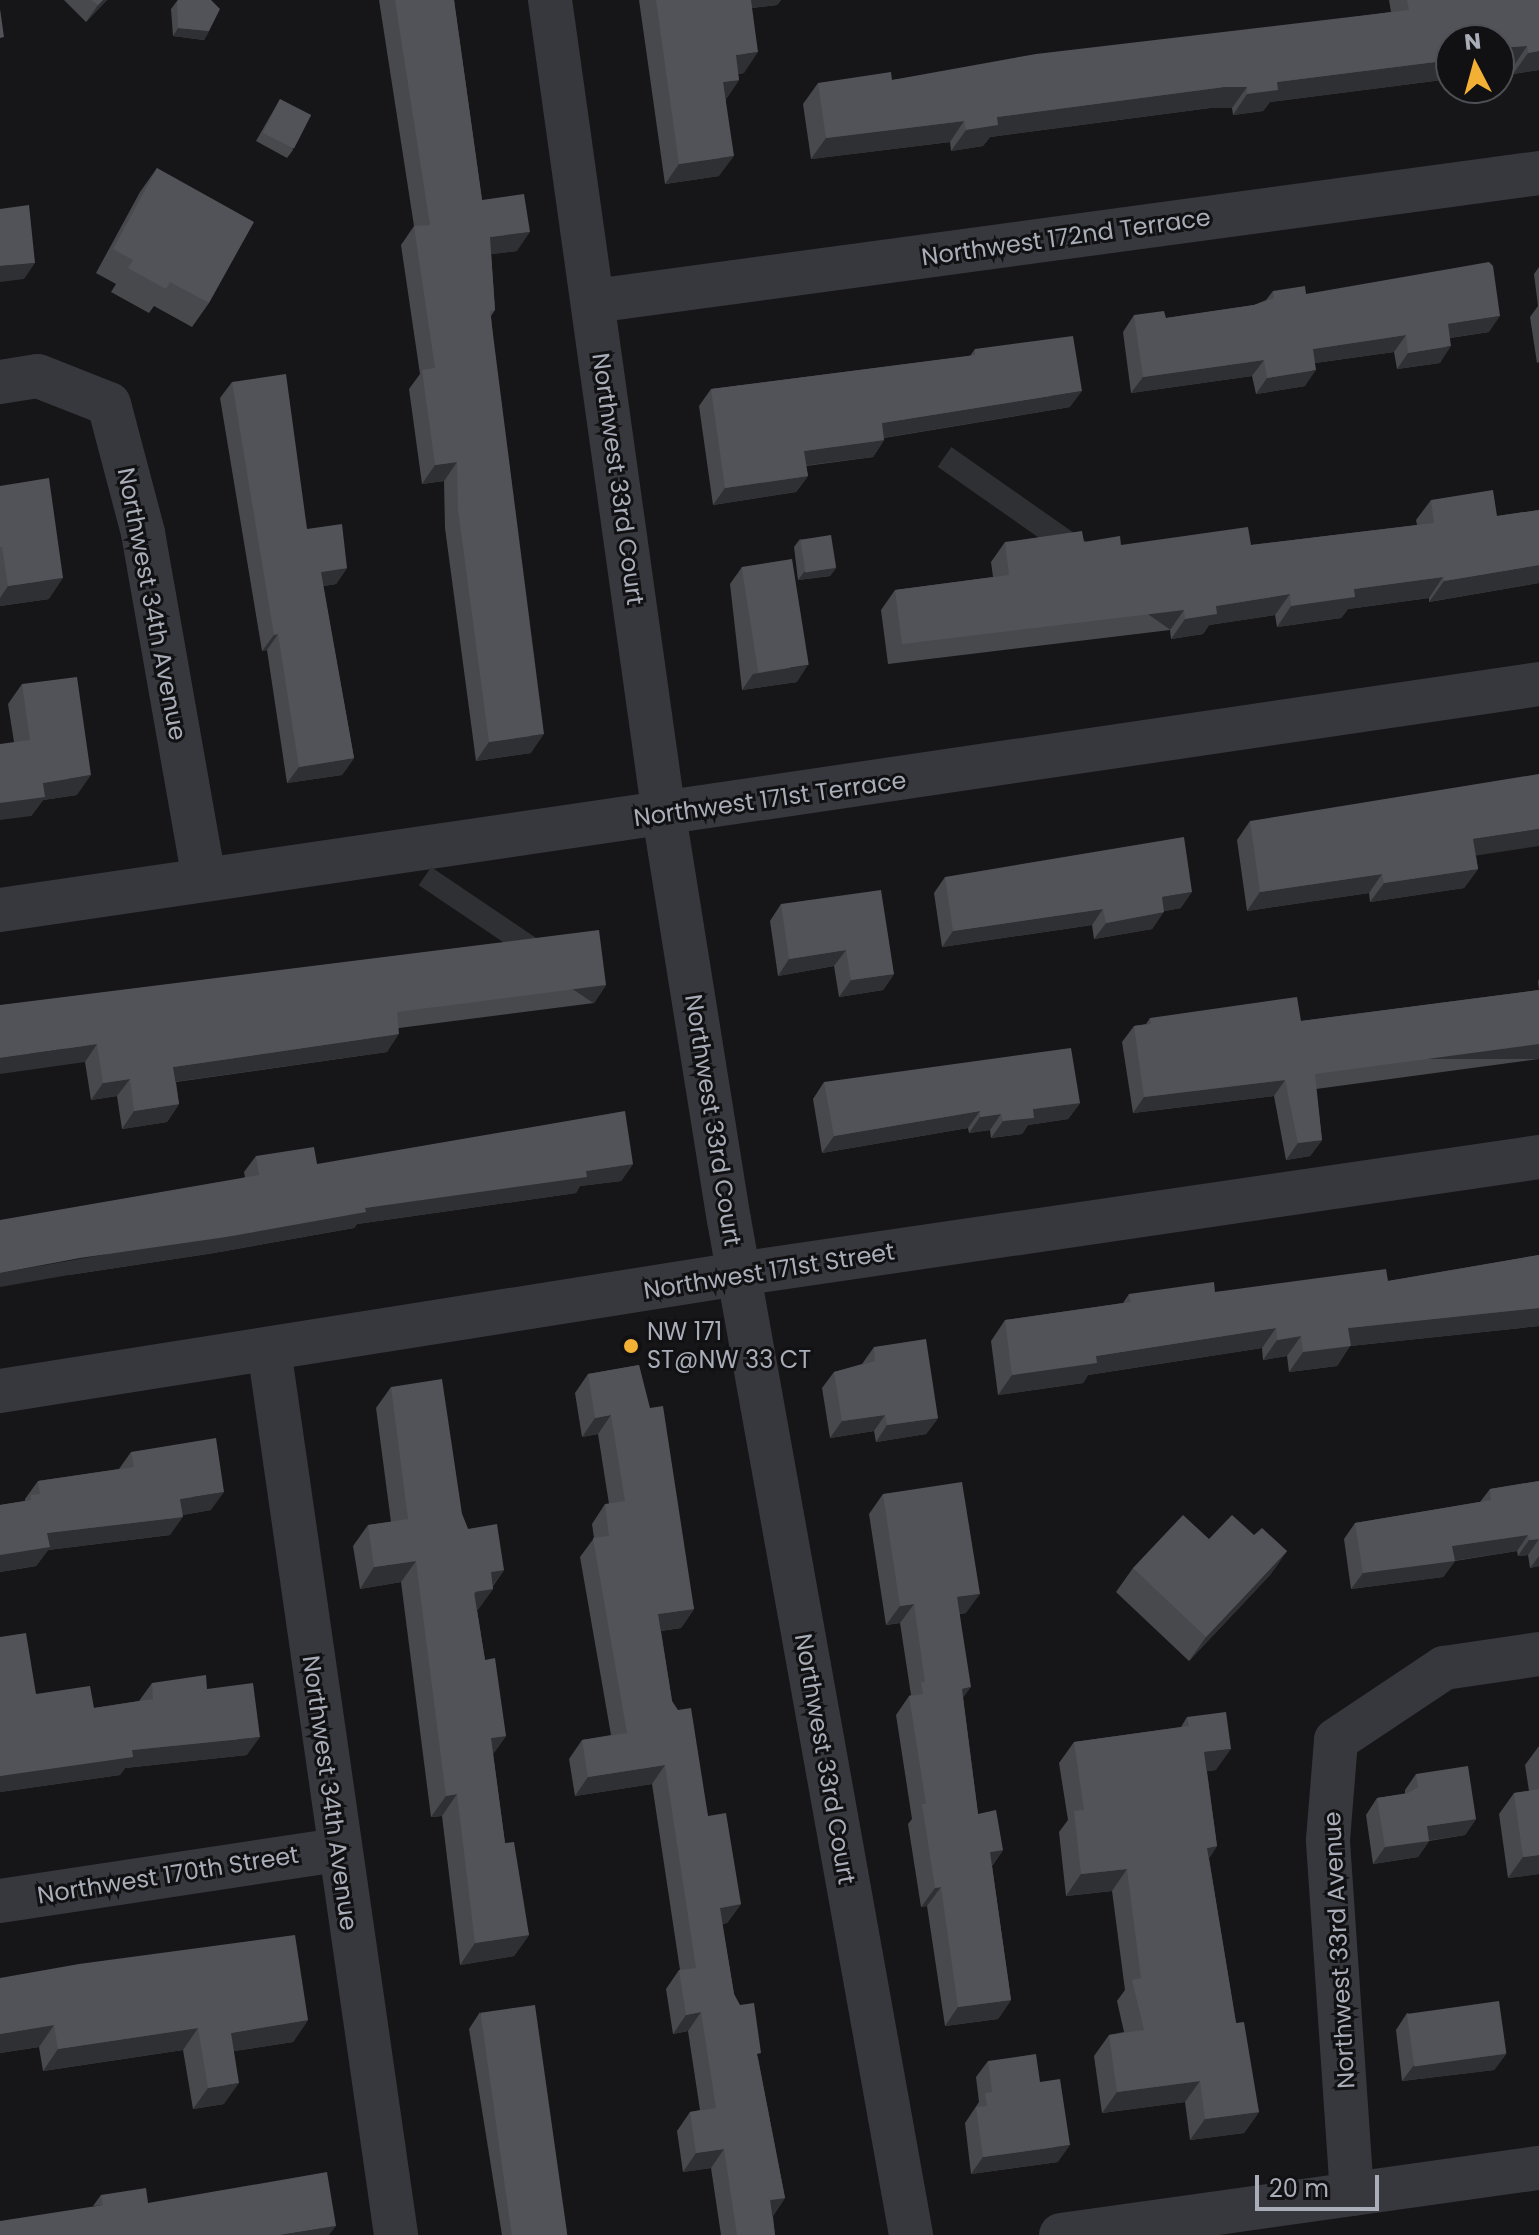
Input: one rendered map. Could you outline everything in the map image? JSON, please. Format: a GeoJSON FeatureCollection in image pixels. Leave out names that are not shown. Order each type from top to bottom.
{"type":"FeatureCollection","features":[{"type":"Feature","properties":{"kind":"street","name":"Northwest 33rd Court"},"geometry":{"type":"LineString","coordinates":[[550,0],[664,815],[738,1274],[911,2235]]}},
{"type":"Feature","properties":{"kind":"street","name":"Northwest 172nd Terrace"},"geometry":{"type":"LineString","coordinates":[[594,301],[1539,173]]}},
{"type":"Feature","properties":{"kind":"street","name":"Northwest 34th Avenue"},"geometry":{"type":"LineString","coordinates":[[19,379],[109,404],[143,533],[204,880]]}},
{"type":"Feature","properties":{"kind":"street","name":"Northwest 171st Terrace"},"geometry":{"type":"LineString","coordinates":[[0,910],[664,815],[1539,684]]}},
{"type":"Feature","properties":{"kind":"street","name":"Northwest 171st Street"},"geometry":{"type":"LineString","coordinates":[[0,1391],[738,1274],[1539,1157]]}},
{"type":"Feature","properties":{"kind":"street","name":"Northwest 34th Avenue"},"geometry":{"type":"LineString","coordinates":[[269,1349],[337,1850],[396,2235]]}},
{"type":"Feature","properties":{"kind":"street","name":"Northwest 33rd Avenue"},"geometry":{"type":"LineString","coordinates":[[1352,2194],[1328,1840],[1336,1740],[1444,1668],[1539,1654]]}},
{"type":"Feature","properties":{"kind":"street","name":"Northwest 170th Street"},"geometry":{"type":"LineString","coordinates":[[0,1901],[337,1850]]}},
{"type":"Feature","properties":{"kind":"street"},"geometry":{"type":"LineString","coordinates":[[1061,2235],[1539,2168]]}},
{"type":"Feature","properties":{"kind":"building"},"geometry":{"type":"Polygon","coordinates":[[[178,0],[211,0],[220,9],[209,31],[178,28],[178,0]]]}},
{"type":"Feature","properties":{"kind":"building"},"geometry":{"type":"Polygon","coordinates":[[[395,0],[454,0],[482,200],[524,194],[530,232],[490,237],[495,310],[490,311],[544,734],[489,742],[458,509],[457,462],[435,465],[422,370],[435,368],[414,226],[430,225],[395,0]]]}},
{"type":"Feature","properties":{"kind":"building"},"geometry":{"type":"Polygon","coordinates":[[[656,0],[751,0],[758,52],[736,55],[739,80],[723,82],[734,156],[679,164],[656,0]]]}},
{"type":"Feature","properties":{"kind":"building"},"geometry":{"type":"Polygon","coordinates":[[[1407,0],[1539,0],[1539,51],[1528,53],[1527,46],[1515,47],[1515,24],[1435,24],[1435,62],[1277,82],[1278,90],[1247,94],[1247,87],[1224,87],[997,117],[998,125],[966,130],[964,121],[826,138],[818,83],[891,72],[892,80],[1036,54],[1409,10],[1407,0]]]}},
{"type":"Feature","properties":{"kind":"building"},"geometry":{"type":"Polygon","coordinates":[[[0,9],[4,37],[0,38],[0,9]]]}},
{"type":"Feature","properties":{"kind":"building"},"geometry":{"type":"Polygon","coordinates":[[[280,99],[311,115],[294,149],[263,133],[280,99]]]}},
{"type":"Feature","properties":{"kind":"building"},"geometry":{"type":"Polygon","coordinates":[[[157,168],[254,222],[209,303],[170,282],[166,289],[128,268],[133,260],[113,249],[157,168]]]}},
{"type":"Feature","properties":{"kind":"building"},"geometry":{"type":"Polygon","coordinates":[[[29,205],[35,263],[0,266],[0,209],[29,205]]]}},
{"type":"Feature","properties":{"kind":"building"},"geometry":{"type":"Polygon","coordinates":[[[1489,262],[1493,266],[1500,316],[1448,324],[1451,346],[1408,353],[1406,335],[1313,349],[1316,370],[1267,378],[1264,360],[1143,377],[1134,315],[1164,311],[1166,318],[1254,305],[1274,298],[1273,291],[1305,286],[1306,294],[1489,262]]]}},
{"type":"Feature","properties":{"kind":"building"},"geometry":{"type":"Polygon","coordinates":[[[1073,336],[1082,391],[882,423],[884,440],[804,451],[808,476],[725,488],[711,389],[975,355],[975,349],[1073,336]]]}},
{"type":"Feature","properties":{"kind":"building"},"geometry":{"type":"Polygon","coordinates":[[[286,374],[307,529],[342,524],[347,568],[321,572],[354,758],[299,767],[232,382],[286,374]]]}},
{"type":"Feature","properties":{"kind":"building"},"geometry":{"type":"Polygon","coordinates":[[[49,478],[63,578],[8,586],[0,547],[0,486],[49,478]]]}},
{"type":"Feature","properties":{"kind":"building"},"geometry":{"type":"Polygon","coordinates":[[[1493,490],[1497,516],[1539,510],[1539,565],[1444,581],[1443,577],[1354,589],[1355,597],[1291,606],[1290,594],[1216,606],[1217,614],[1185,619],[1184,610],[902,644],[895,590],[1009,575],[1005,542],[1082,531],[1084,542],[1120,536],[1121,545],[1248,527],[1251,545],[1434,523],[1431,500],[1493,490]]]}},
{"type":"Feature","properties":{"kind":"building"},"geometry":{"type":"Polygon","coordinates":[[[831,535],[836,568],[806,572],[800,540],[831,535]]]}},
{"type":"Feature","properties":{"kind":"building"},"geometry":{"type":"Polygon","coordinates":[[[792,559],[809,665],[758,673],[742,567],[792,559]]]}},
{"type":"Feature","properties":{"kind":"building"},"geometry":{"type":"Polygon","coordinates":[[[77,677],[91,775],[43,783],[45,797],[0,803],[0,744],[30,740],[22,684],[77,677]]]}},
{"type":"Feature","properties":{"kind":"building"},"geometry":{"type":"Polygon","coordinates":[[[1539,774],[1539,829],[1473,839],[1478,869],[1384,883],[1382,874],[1260,892],[1250,821],[1539,774]]]}},
{"type":"Feature","properties":{"kind":"building"},"geometry":{"type":"Polygon","coordinates":[[[1184,837],[1192,892],[1162,897],[1164,912],[1106,923],[1103,909],[953,931],[945,877],[1184,837]]]}},
{"type":"Feature","properties":{"kind":"building"},"geometry":{"type":"Polygon","coordinates":[[[881,890],[894,974],[851,980],[846,950],[789,959],[781,904],[881,890]]]}},
{"type":"Feature","properties":{"kind":"building"},"geometry":{"type":"Polygon","coordinates":[[[599,930],[606,985],[397,1012],[399,1034],[173,1067],[179,1104],[134,1111],[130,1079],[103,1083],[97,1044],[0,1058],[0,1005],[599,930]]]}},
{"type":"Feature","properties":{"kind":"building"},"geometry":{"type":"Polygon","coordinates":[[[1539,990],[1539,1044],[1315,1074],[1322,1140],[1298,1143],[1285,1080],[1144,1097],[1134,1026],[1151,1024],[1150,1018],[1297,997],[1301,1021],[1539,990]]]}},
{"type":"Feature","properties":{"kind":"building"},"geometry":{"type":"Polygon","coordinates":[[[1071,1048],[1080,1103],[1033,1109],[1034,1118],[1003,1121],[1001,1114],[980,1117],[980,1111],[834,1136],[824,1082],[1071,1048]]]}},
{"type":"Feature","properties":{"kind":"building"},"geometry":{"type":"Polygon","coordinates":[[[625,1111],[633,1164],[586,1171],[587,1177],[365,1208],[366,1212],[226,1237],[0,1273],[0,1220],[259,1175],[256,1156],[314,1147],[317,1164],[625,1111]]]}},
{"type":"Feature","properties":{"kind":"building"},"geometry":{"type":"Polygon","coordinates":[[[1539,1255],[1539,1308],[1348,1328],[1351,1346],[1303,1352],[1301,1336],[1277,1340],[1276,1328],[1096,1356],[1097,1363],[1012,1375],[1005,1320],[1131,1302],[1129,1294],[1214,1282],[1215,1292],[1386,1269],[1388,1281],[1539,1255]]]}},
{"type":"Feature","properties":{"kind":"building"},"geometry":{"type":"Polygon","coordinates":[[[926,1339],[938,1418],[887,1425],[885,1415],[842,1421],[834,1372],[875,1361],[874,1347],[926,1339]]]}},
{"type":"Feature","properties":{"kind":"building"},"geometry":{"type":"Polygon","coordinates":[[[639,1365],[650,1408],[663,1406],[694,1609],[658,1614],[672,1701],[678,1710],[691,1708],[708,1816],[726,1813],[741,1904],[720,1908],[734,1994],[740,2005],[754,2003],[761,2053],[757,2054],[785,2198],[770,2200],[775,2235],[737,2235],[724,2149],[696,2153],[690,2112],[716,2108],[701,2012],[686,2015],[679,1970],[696,1968],[665,1765],[588,1777],[582,1740],[627,1733],[593,1538],[609,1536],[605,1504],[625,1501],[611,1415],[595,1418],[588,1374],[639,1365]]]}},
{"type":"Feature","properties":{"kind":"building"},"geometry":{"type":"Polygon","coordinates":[[[442,1379],[462,1514],[468,1529],[497,1524],[504,1570],[491,1572],[493,1589],[474,1592],[485,1660],[495,1658],[506,1736],[491,1738],[505,1843],[514,1842],[529,1935],[475,1943],[457,1794],[446,1796],[416,1561],[374,1567],[368,1525],[408,1519],[391,1387],[442,1379]]]}},
{"type":"Feature","properties":{"kind":"building"},"geometry":{"type":"Polygon","coordinates":[[[216,1438],[224,1492],[180,1499],[183,1517],[47,1533],[50,1547],[0,1555],[0,1505],[31,1500],[31,1495],[40,1494],[38,1481],[134,1467],[131,1452],[216,1438]]]}},
{"type":"Feature","properties":{"kind":"building"},"geometry":{"type":"Polygon","coordinates":[[[1539,1481],[1539,1539],[1529,1540],[1528,1535],[1452,1546],[1455,1561],[1363,1573],[1355,1523],[1491,1500],[1490,1489],[1539,1481]]]}},
{"type":"Feature","properties":{"kind":"building"},"geometry":{"type":"Polygon","coordinates":[[[962,1482],[980,1594],[957,1597],[971,1687],[962,1689],[978,1814],[996,1810],[1003,1850],[990,1852],[1011,2000],[958,2007],[941,1887],[935,1888],[909,1696],[923,1694],[921,1682],[925,1682],[914,1604],[900,1606],[883,1494],[962,1482]]]}},
{"type":"Feature","properties":{"kind":"building"},"geometry":{"type":"Polygon","coordinates":[[[1183,1515],[1209,1539],[1232,1515],[1254,1535],[1262,1528],[1287,1551],[1206,1637],[1133,1568],[1183,1515]]]}},
{"type":"Feature","properties":{"kind":"building"},"geometry":{"type":"Polygon","coordinates":[[[26,1633],[36,1694],[90,1686],[94,1708],[153,1699],[152,1683],[206,1675],[207,1689],[253,1683],[260,1737],[132,1750],[133,1757],[0,1776],[0,1637],[26,1633]]]}},
{"type":"Feature","properties":{"kind":"building"},"geometry":{"type":"Polygon","coordinates":[[[1226,1712],[1231,1749],[1204,1752],[1217,1846],[1207,1848],[1236,2023],[1244,2022],[1259,2112],[1205,2119],[1200,2081],[1117,2092],[1109,2035],[1144,2030],[1132,1980],[1141,1978],[1127,1869],[1081,1874],[1074,1811],[1084,1810],[1074,1742],[1189,1726],[1187,1717],[1226,1712]]]}},
{"type":"Feature","properties":{"kind":"building"},"geometry":{"type":"Polygon","coordinates":[[[1468,1766],[1476,1819],[1427,1826],[1429,1841],[1385,1847],[1377,1798],[1408,1793],[1418,1787],[1416,1774],[1468,1766]]]}},
{"type":"Feature","properties":{"kind":"building"},"geometry":{"type":"Polygon","coordinates":[[[1539,1789],[1539,1855],[1523,1857],[1514,1793],[1539,1789]]]}},
{"type":"Feature","properties":{"kind":"building"},"geometry":{"type":"Polygon","coordinates":[[[295,1935],[308,2020],[231,2033],[239,2083],[208,2088],[198,2028],[58,2049],[54,2025],[0,2034],[0,1978],[79,1964],[295,1935]]]}},
{"type":"Feature","properties":{"kind":"building"},"geometry":{"type":"Polygon","coordinates":[[[1499,2001],[1506,2053],[1414,2066],[1407,2014],[1499,2001]]]}},
{"type":"Feature","properties":{"kind":"building"},"geometry":{"type":"Polygon","coordinates":[[[535,2005],[567,2235],[512,2235],[481,2013],[535,2005]]]}},
{"type":"Feature","properties":{"kind":"building"},"geometry":{"type":"Polygon","coordinates":[[[1036,2054],[1040,2082],[1060,2079],[1070,2145],[983,2157],[976,2107],[987,2106],[985,2093],[992,2092],[988,2061],[1036,2054]]]}},
{"type":"Feature","properties":{"kind":"building"},"geometry":{"type":"Polygon","coordinates":[[[327,2172],[336,2226],[280,2235],[0,2235],[0,2221],[103,2205],[101,2195],[146,2188],[148,2203],[327,2172]]]}},
{"type":"Feature","properties":{"kind":"place","name":"NW 171 ST@NW 33 CT"},"geometry":{"type":"Point","coordinates":[631,1346]}}]}
